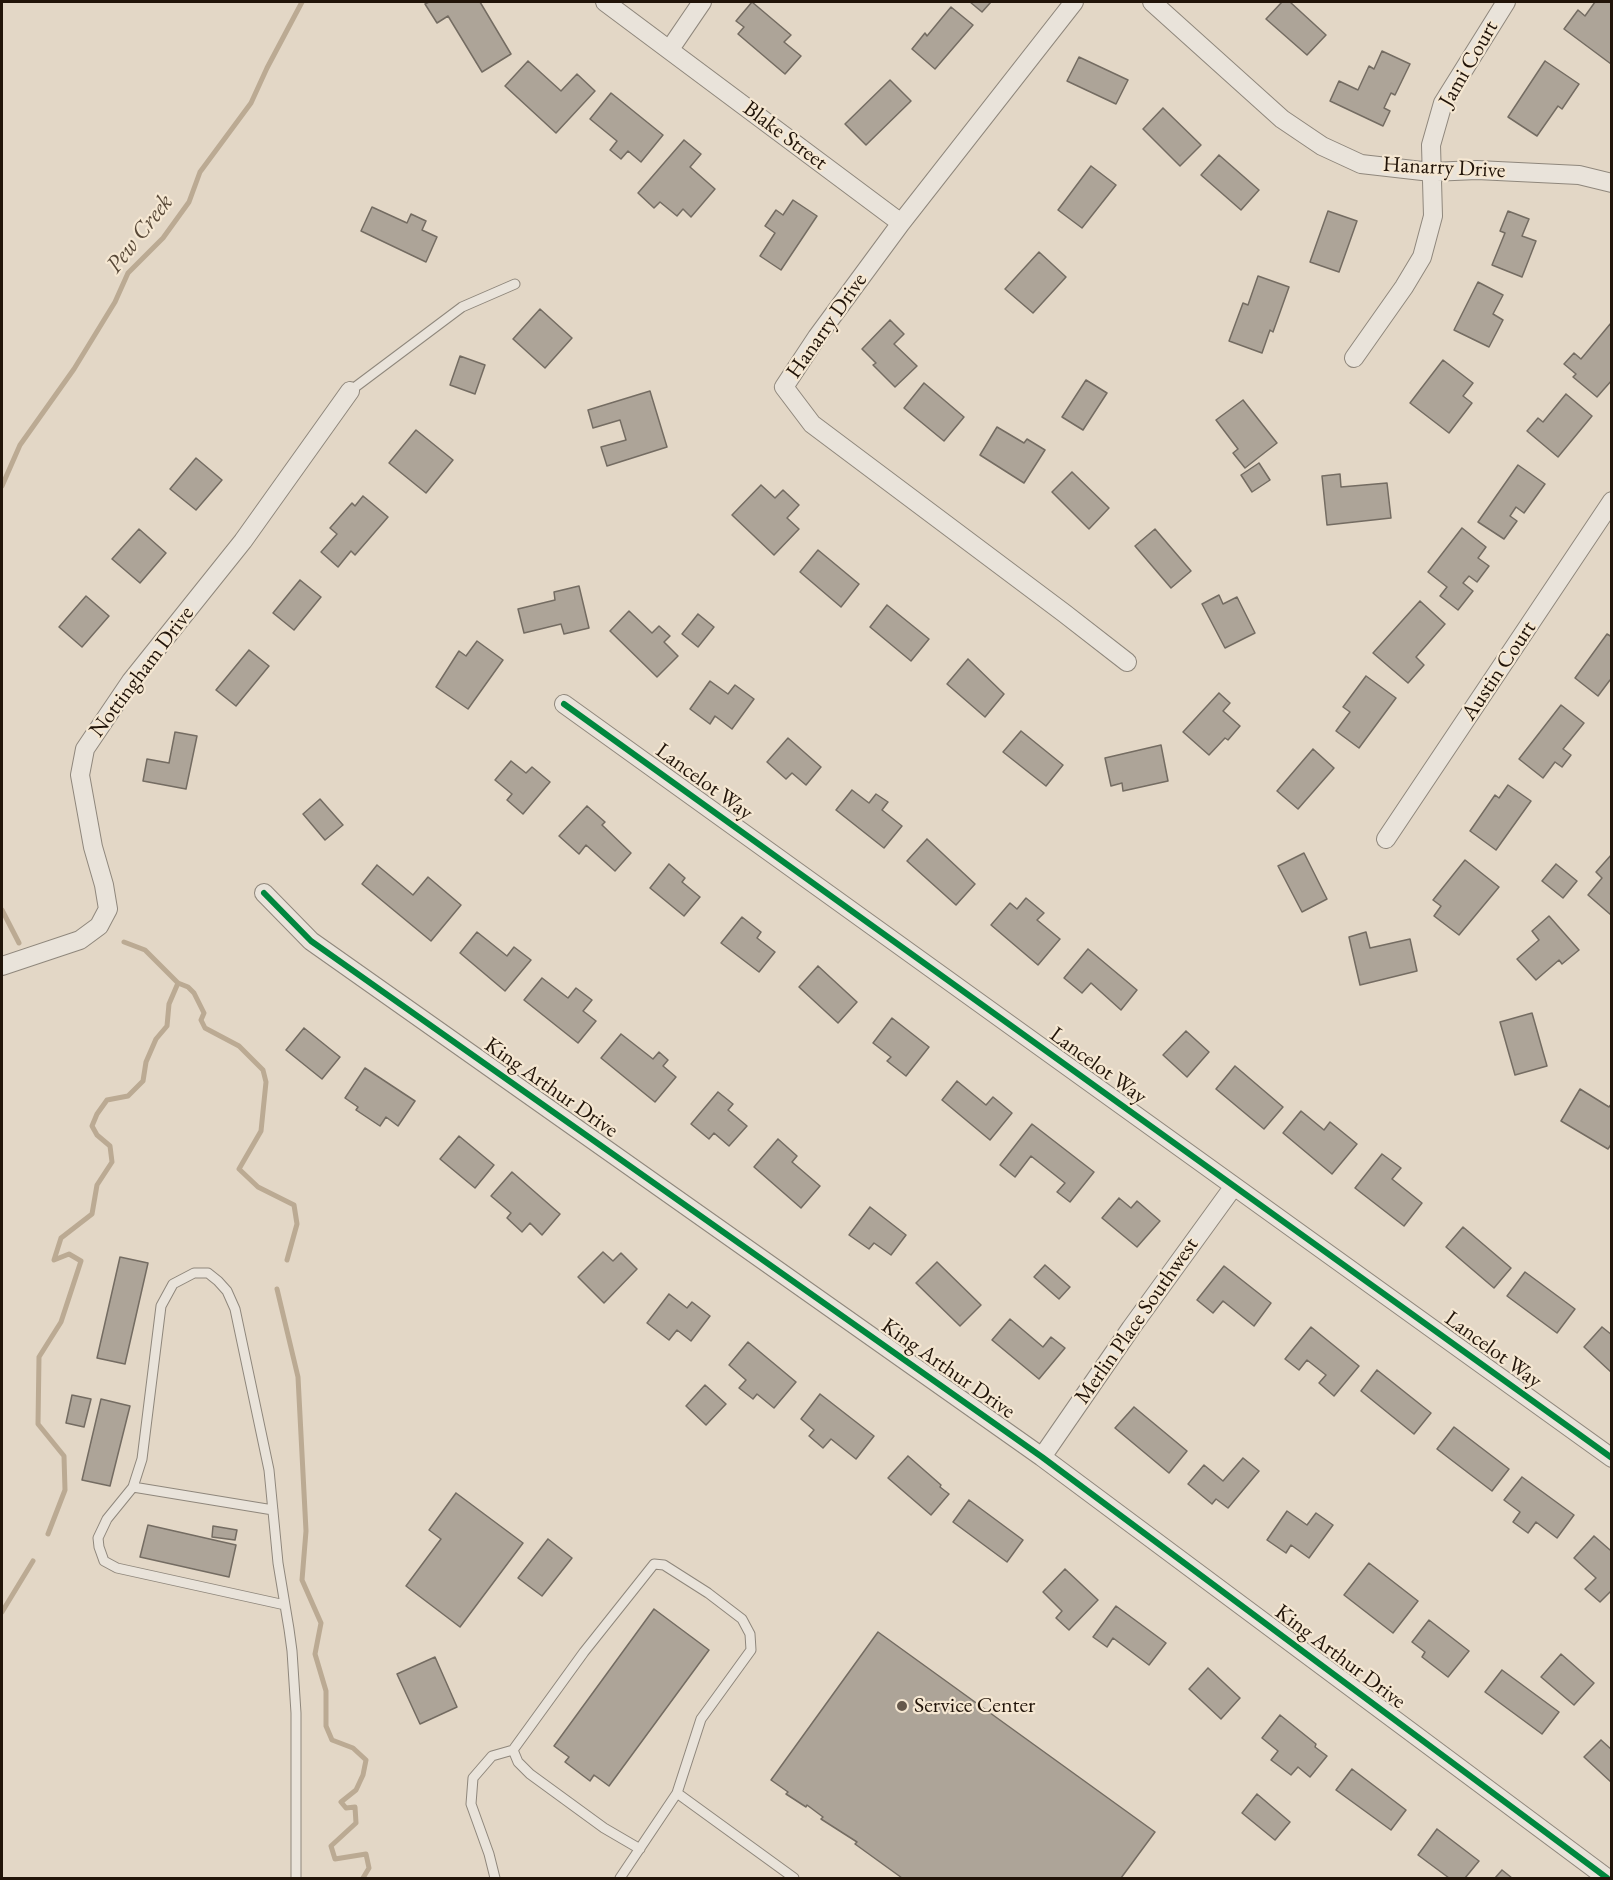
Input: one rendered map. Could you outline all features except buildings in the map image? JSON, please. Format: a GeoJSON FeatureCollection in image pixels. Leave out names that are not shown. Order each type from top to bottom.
{"type":"FeatureCollection","features":[{"type":"Feature","properties":{"kind":"street","name":"Blake Street"},"geometry":{"type":"LineString","coordinates":[[605,2],[901,223]]}},
{"type":"Feature","properties":{"kind":"street"},"geometry":{"type":"LineString","coordinates":[[670,49],[702,2]]}},
{"type":"Feature","properties":{"kind":"street","name":"Hanarry Drive"},"geometry":{"type":"LineString","coordinates":[[1074,2],[901,223],[817,337],[784,387],[812,424],[1127,662]]}},
{"type":"Feature","properties":{"kind":"street","name":"Hanarry Drive"},"geometry":{"type":"LineString","coordinates":[[1152,2],[1282,119],[1322,146],[1361,164],[1431,172],[1477,170],[1579,175],[1611,183]]}},
{"type":"Feature","properties":{"kind":"street","name":"Jami Court"},"geometry":{"type":"LineString","coordinates":[[1354,358],[1404,287],[1422,257],[1433,216],[1431,145],[1443,104],[1506,2]]}},
{"type":"Feature","properties":{"kind":"street","name":"Nottingham Drive"},"geometry":{"type":"LineString","coordinates":[[2,966],[80,940],[99,926],[108,909],[93,847],[80,775],[84,749],[131,681],[243,541],[350,391]]}},
{"type":"Feature","properties":{"kind":"street","name":"Austin Court"},"geometry":{"type":"LineString","coordinates":[[1386,839],[1611,501]]}},
{"type":"Feature","properties":{"kind":"street","name":"Lancelot Way"},"geometry":{"type":"LineString","coordinates":[[564,704],[1611,1458]]}},
{"type":"Feature","properties":{"kind":"street","name":"King Arthur Drive"},"geometry":{"type":"LineString","coordinates":[[264,893],[311,940],[1042,1457],[1607,1878]]}},
{"type":"Feature","properties":{"kind":"street","name":"Merlin Place Southwest"},"geometry":{"type":"LineString","coordinates":[[1042,1457],[1131,1328],[1234,1186]]}},
{"type":"Feature","properties":{"kind":"lane"},"geometry":{"type":"LineString","coordinates":[[350,391],[462,307],[515,284]]}},
{"type":"Feature","properties":{"kind":"lane"},"geometry":{"type":"LineString","coordinates":[[285,1605],[117,1568],[104,1561],[99,1547],[98,1538],[107,1519],[133,1487],[142,1459],[161,1306],[173,1284],[194,1274],[208,1273],[227,1291],[235,1309],[269,1470],[278,1563],[285,1605],[292,1651],[296,1713],[296,1878]]}},
{"type":"Feature","properties":{"kind":"lane"},"geometry":{"type":"LineString","coordinates":[[133,1487],[273,1509]]}},
{"type":"Feature","properties":{"kind":"lane"},"geometry":{"type":"LineString","coordinates":[[495,1878],[471,1804],[473,1778],[492,1756],[513,1750],[643,1575],[654,1564],[664,1565],[742,1619],[750,1634],[751,1650],[701,1719],[677,1793],[620,1878]]}},
{"type":"Feature","properties":{"kind":"lane"},"geometry":{"type":"LineString","coordinates":[[513,1750],[518,1762],[531,1774],[604,1828],[640,1849]]}},
{"type":"Feature","properties":{"kind":"lane"},"geometry":{"type":"LineString","coordinates":[[677,1793],[794,1878]]}},
{"type":"Feature","properties":{"kind":"waterway","name":"Pew Creek"},"geometry":{"type":"LineString","coordinates":[[2,486],[20,445],[74,369],[115,302],[128,273],[163,238],[189,202],[200,172],[251,103],[302,2]]}},
{"type":"Feature","properties":{"kind":"waterway","name":"Pew Creek"},"geometry":{"type":"LineString","coordinates":[[2,910],[19,943]]}},
{"type":"Feature","properties":{"kind":"waterway"},"geometry":{"type":"LineString","coordinates":[[124,942],[145,950],[178,983],[188,987],[194,993],[204,1013],[201,1020],[205,1028],[239,1046],[263,1070],[266,1082],[261,1131],[239,1169],[258,1187],[294,1205],[297,1224],[287,1260]]}},
{"type":"Feature","properties":{"kind":"waterway","name":"Pew Creek"},"geometry":{"type":"LineString","coordinates":[[48,1534],[65,1490],[64,1456],[38,1424],[39,1357],[61,1322],[81,1261],[69,1254],[54,1260],[61,1238],[92,1214],[97,1185],[112,1162],[110,1146],[97,1135],[92,1126],[97,1114],[107,1100],[128,1096],[143,1081],[146,1062],[156,1039],[167,1026],[169,1004],[178,983]]}},
{"type":"Feature","properties":{"kind":"waterway"},"geometry":{"type":"LineString","coordinates":[[277,1289],[298,1377],[306,1531],[302,1580],[321,1623],[315,1654],[326,1691],[326,1726],[332,1740],[353,1748],[366,1760],[363,1775],[356,1790],[341,1802],[346,1808],[355,1807],[356,1823],[331,1846],[335,1859],[366,1854],[369,1868],[363,1878]]}},
{"type":"Feature","properties":{"kind":"waterway","name":"Pew Creek"},"geometry":{"type":"LineString","coordinates":[[2,1612],[33,1561]]}},
{"type":"Feature","properties":{"kind":"cycle path"},"geometry":{"type":"LineString","coordinates":[[564,704],[1612,1458]]}},
{"type":"Feature","properties":{"kind":"cycle path"},"geometry":{"type":"LineString","coordinates":[[264,893],[311,941],[1042,1457],[1607,1878]]}},
{"type":"Feature","properties":{"kind":"place","name":"Service Center"},"geometry":{"type":"Point","coordinates":[902,1706]}}]}
